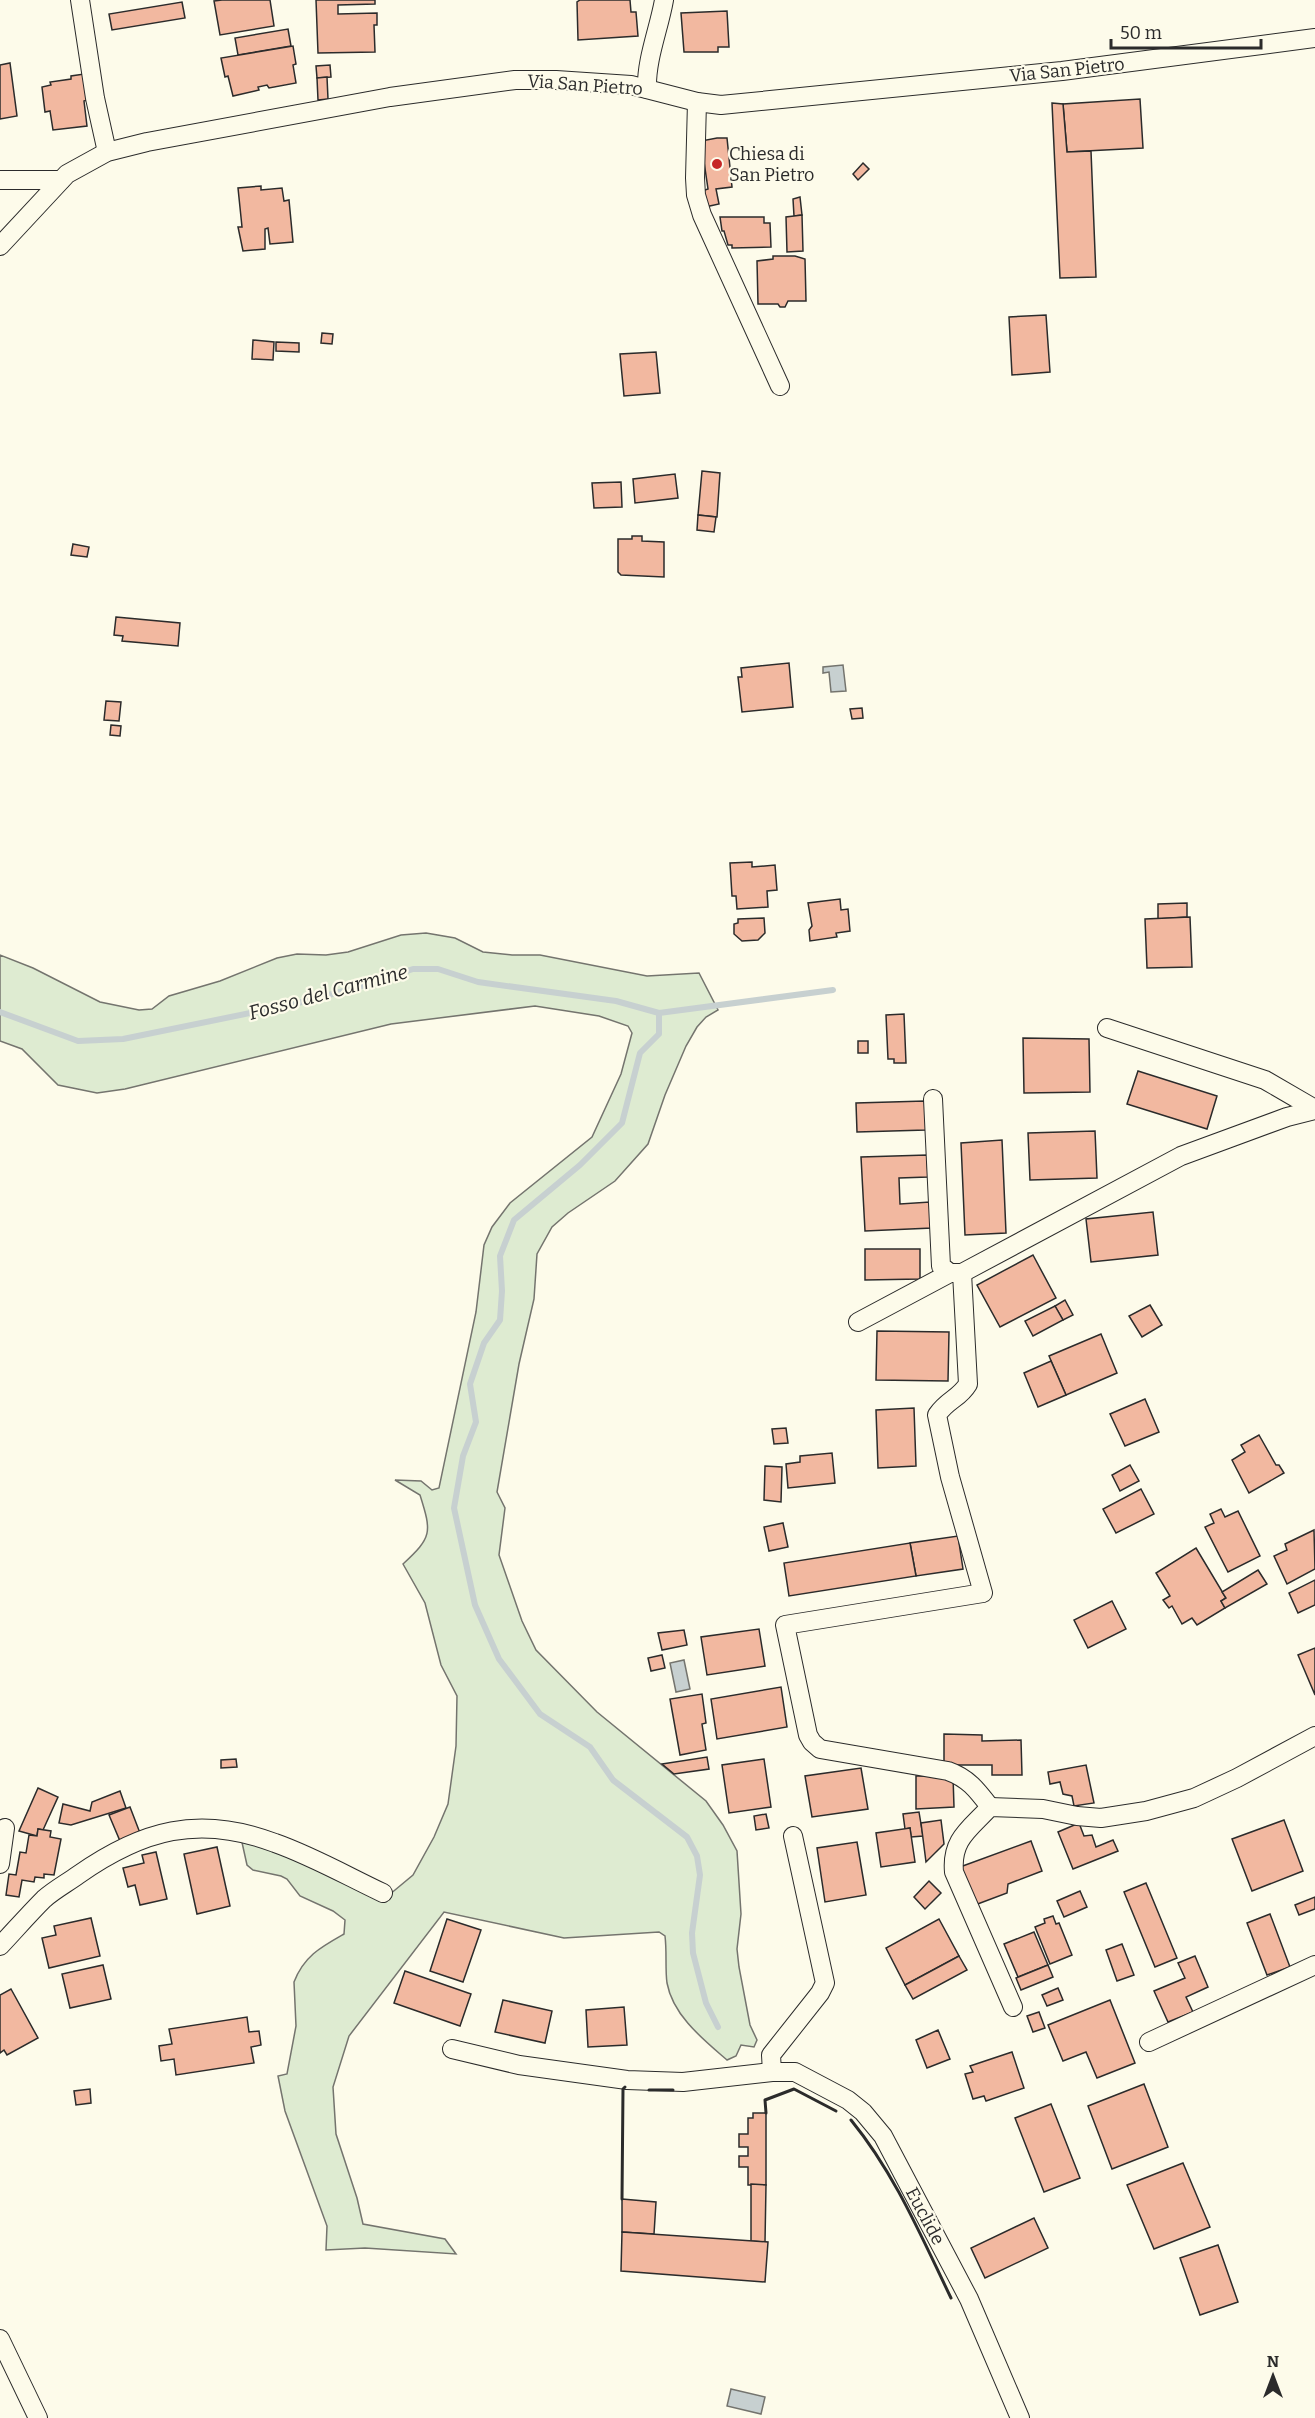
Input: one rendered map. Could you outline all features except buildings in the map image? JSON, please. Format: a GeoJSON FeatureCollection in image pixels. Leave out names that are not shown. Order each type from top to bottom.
{"type":"FeatureCollection","features":[{"type":"Feature","properties":{"kind":"street"},"geometry":{"type":"LineString","coordinates":[[80,0],[95,98],[107,152]]}},
{"type":"Feature","properties":{"kind":"street"},"geometry":{"type":"LineString","coordinates":[[647,89],[646,77],[660,27],[664,0]]}},
{"type":"Feature","properties":{"kind":"street","name":"Via San Pietro"},"geometry":{"type":"LineString","coordinates":[[0,246],[67,174],[107,152],[147,142],[390,97],[515,80],[556,80],[631,85],[697,102],[722,105],[749,104],[1062,71],[1315,38]]}},
{"type":"Feature","properties":{"kind":"street"},"geometry":{"type":"LineString","coordinates":[[697,102],[696,195],[702,215],[780,386]]}},
{"type":"Feature","properties":{"kind":"street"},"geometry":{"type":"LineString","coordinates":[[0,180],[61,180]]}},
{"type":"Feature","properties":{"kind":"street"},"geometry":{"type":"LineString","coordinates":[[1107,1028],[1265,1080],[1315,1109]]}},
{"type":"Feature","properties":{"kind":"street"},"geometry":{"type":"LineString","coordinates":[[933,1099],[941,1266],[956,1273]]}},
{"type":"Feature","properties":{"kind":"street"},"geometry":{"type":"LineString","coordinates":[[858,1322],[1181,1156],[1315,1109]]}},
{"type":"Feature","properties":{"kind":"street"},"geometry":{"type":"LineString","coordinates":[[956,1273],[968,1384],[962,1395],[945,1403],[937,1415],[950,1477],[983,1593],[785,1625],[808,1735],[812,1742],[820,1749],[948,1771],[972,1784],[990,1807]]}},
{"type":"Feature","properties":{"kind":"street"},"geometry":{"type":"LineString","coordinates":[[1013,2007],[954,1872],[953,1855],[959,1840],[990,1807],[1043,1809],[1101,1818],[1146,1811],[1194,1798],[1237,1778],[1315,1736]]}},
{"type":"Feature","properties":{"kind":"street"},"geometry":{"type":"LineString","coordinates":[[0,1864],[5,1828]]}},
{"type":"Feature","properties":{"kind":"street"},"geometry":{"type":"LineString","coordinates":[[0,1946],[45,1899],[71,1880],[135,1841],[160,1832],[196,1828],[233,1832],[274,1842],[383,1893]]}},
{"type":"Feature","properties":{"kind":"street"},"geometry":{"type":"LineString","coordinates":[[772,2072],[771,2055],[825,1983],[794,1836]]}},
{"type":"Feature","properties":{"kind":"street"},"geometry":{"type":"LineString","coordinates":[[1149,2042],[1315,1965]]}},
{"type":"Feature","properties":{"kind":"street","name":"Euclide"},"geometry":{"type":"LineString","coordinates":[[452,2049],[519,2065],[627,2080],[683,2082],[772,2072],[795,2072],[848,2100],[863,2112],[883,2136],[969,2299],[1020,2418]]}},
{"type":"Feature","properties":{"kind":"street"},"geometry":{"type":"LineString","coordinates":[[0,2339],[38,2418]]}},
{"type":"Feature","properties":{"kind":"green space"},"geometry":{"type":"Polygon","coordinates":[[[426,933],[455,938],[483,952],[540,955],[647,976],[699,973],[718,1010],[706,1017],[697,1027],[686,1046],[665,1095],[648,1144],[615,1181],[568,1213],[552,1227],[537,1254],[534,1299],[519,1364],[497,1492],[505,1508],[499,1555],[522,1621],[536,1650],[597,1712],[706,1801],[723,1825],[737,1851],[741,1914],[737,1949],[750,2025],[757,2040],[754,2047],[741,2045],[736,2056],[727,2060],[691,2026],[670,1995],[666,1977],[665,1936],[659,1932],[564,1938],[444,1912],[349,2036],[333,2087],[336,2134],[363,2224],[445,2239],[456,2254],[365,2248],[326,2250],[327,2226],[285,2111],[278,2076],[287,2074],[296,2026],[294,1982],[308,1959],[344,1934],[345,1920],[333,1911],[300,1896],[287,1879],[253,1870],[247,1865],[241,1838],[389,1895],[413,1875],[434,1837],[448,1804],[456,1746],[457,1696],[441,1665],[425,1603],[403,1564],[420,1547],[427,1534],[428,1526],[424,1508],[420,1495],[395,1480],[421,1481],[432,1490],[439,1488],[476,1312],[484,1245],[492,1227],[510,1203],[592,1137],[621,1074],[632,1033],[628,1026],[599,1016],[535,1006],[391,1024],[125,1089],[97,1093],[58,1085],[22,1049],[0,1041],[0,955],[33,968],[100,1002],[139,1010],[152,1009],[169,996],[220,981],[277,958],[297,954],[326,955],[348,952],[401,935],[426,933]]]}},
{"type":"Feature","properties":{"kind":"shaded area"},"geometry":{"type":"Polygon","coordinates":[[[843,665],[846,691],[831,692],[829,672],[823,673],[823,667],[843,665]]]}},
{"type":"Feature","properties":{"kind":"shaded area"},"geometry":{"type":"Polygon","coordinates":[[[684,1660],[690,1689],[676,1692],[670,1663],[684,1660]]]}},
{"type":"Feature","properties":{"kind":"shaded area"},"geometry":{"type":"Polygon","coordinates":[[[731,2389],[765,2397],[761,2414],[727,2406],[731,2389]]]}},
{"type":"Feature","properties":{"kind":"waterway","name":"Fosso del Carmine"},"geometry":{"type":"LineString","coordinates":[[0,1012],[78,1041],[123,1039],[294,1004],[359,987],[413,969],[438,969],[478,982],[616,1001],[659,1013],[833,990]]}},
{"type":"Feature","properties":{"kind":"waterway"},"geometry":{"type":"LineString","coordinates":[[659,1013],[659,1034],[640,1053],[622,1123],[580,1165],[514,1220],[500,1256],[502,1291],[500,1320],[484,1343],[470,1384],[476,1422],[463,1456],[454,1508],[475,1605],[499,1659],[540,1714],[590,1747],[613,1780],[687,1837],[697,1856],[700,1875],[692,1933],[693,1953],[706,2003],[718,2027]]}},
{"type":"Feature","properties":{"kind":"wall"},"geometry":{"type":"LineString","coordinates":[[622,2199],[623,2089],[625,2087]]}},
{"type":"Feature","properties":{"kind":"wall"},"geometry":{"type":"LineString","coordinates":[[766,2113],[765,2100],[794,2089],[836,2111]]}},
{"type":"Feature","properties":{"kind":"wall"},"geometry":{"type":"LineString","coordinates":[[649,2090],[673,2090]]}},
{"type":"Feature","properties":{"kind":"wall"},"geometry":{"type":"LineString","coordinates":[[851,2120],[894,2184],[951,2298]]}},
{"type":"Feature","properties":{"kind":"place","name":"Chiesa di San Pietro"},"geometry":{"type":"Point","coordinates":[717,164]}}]}
